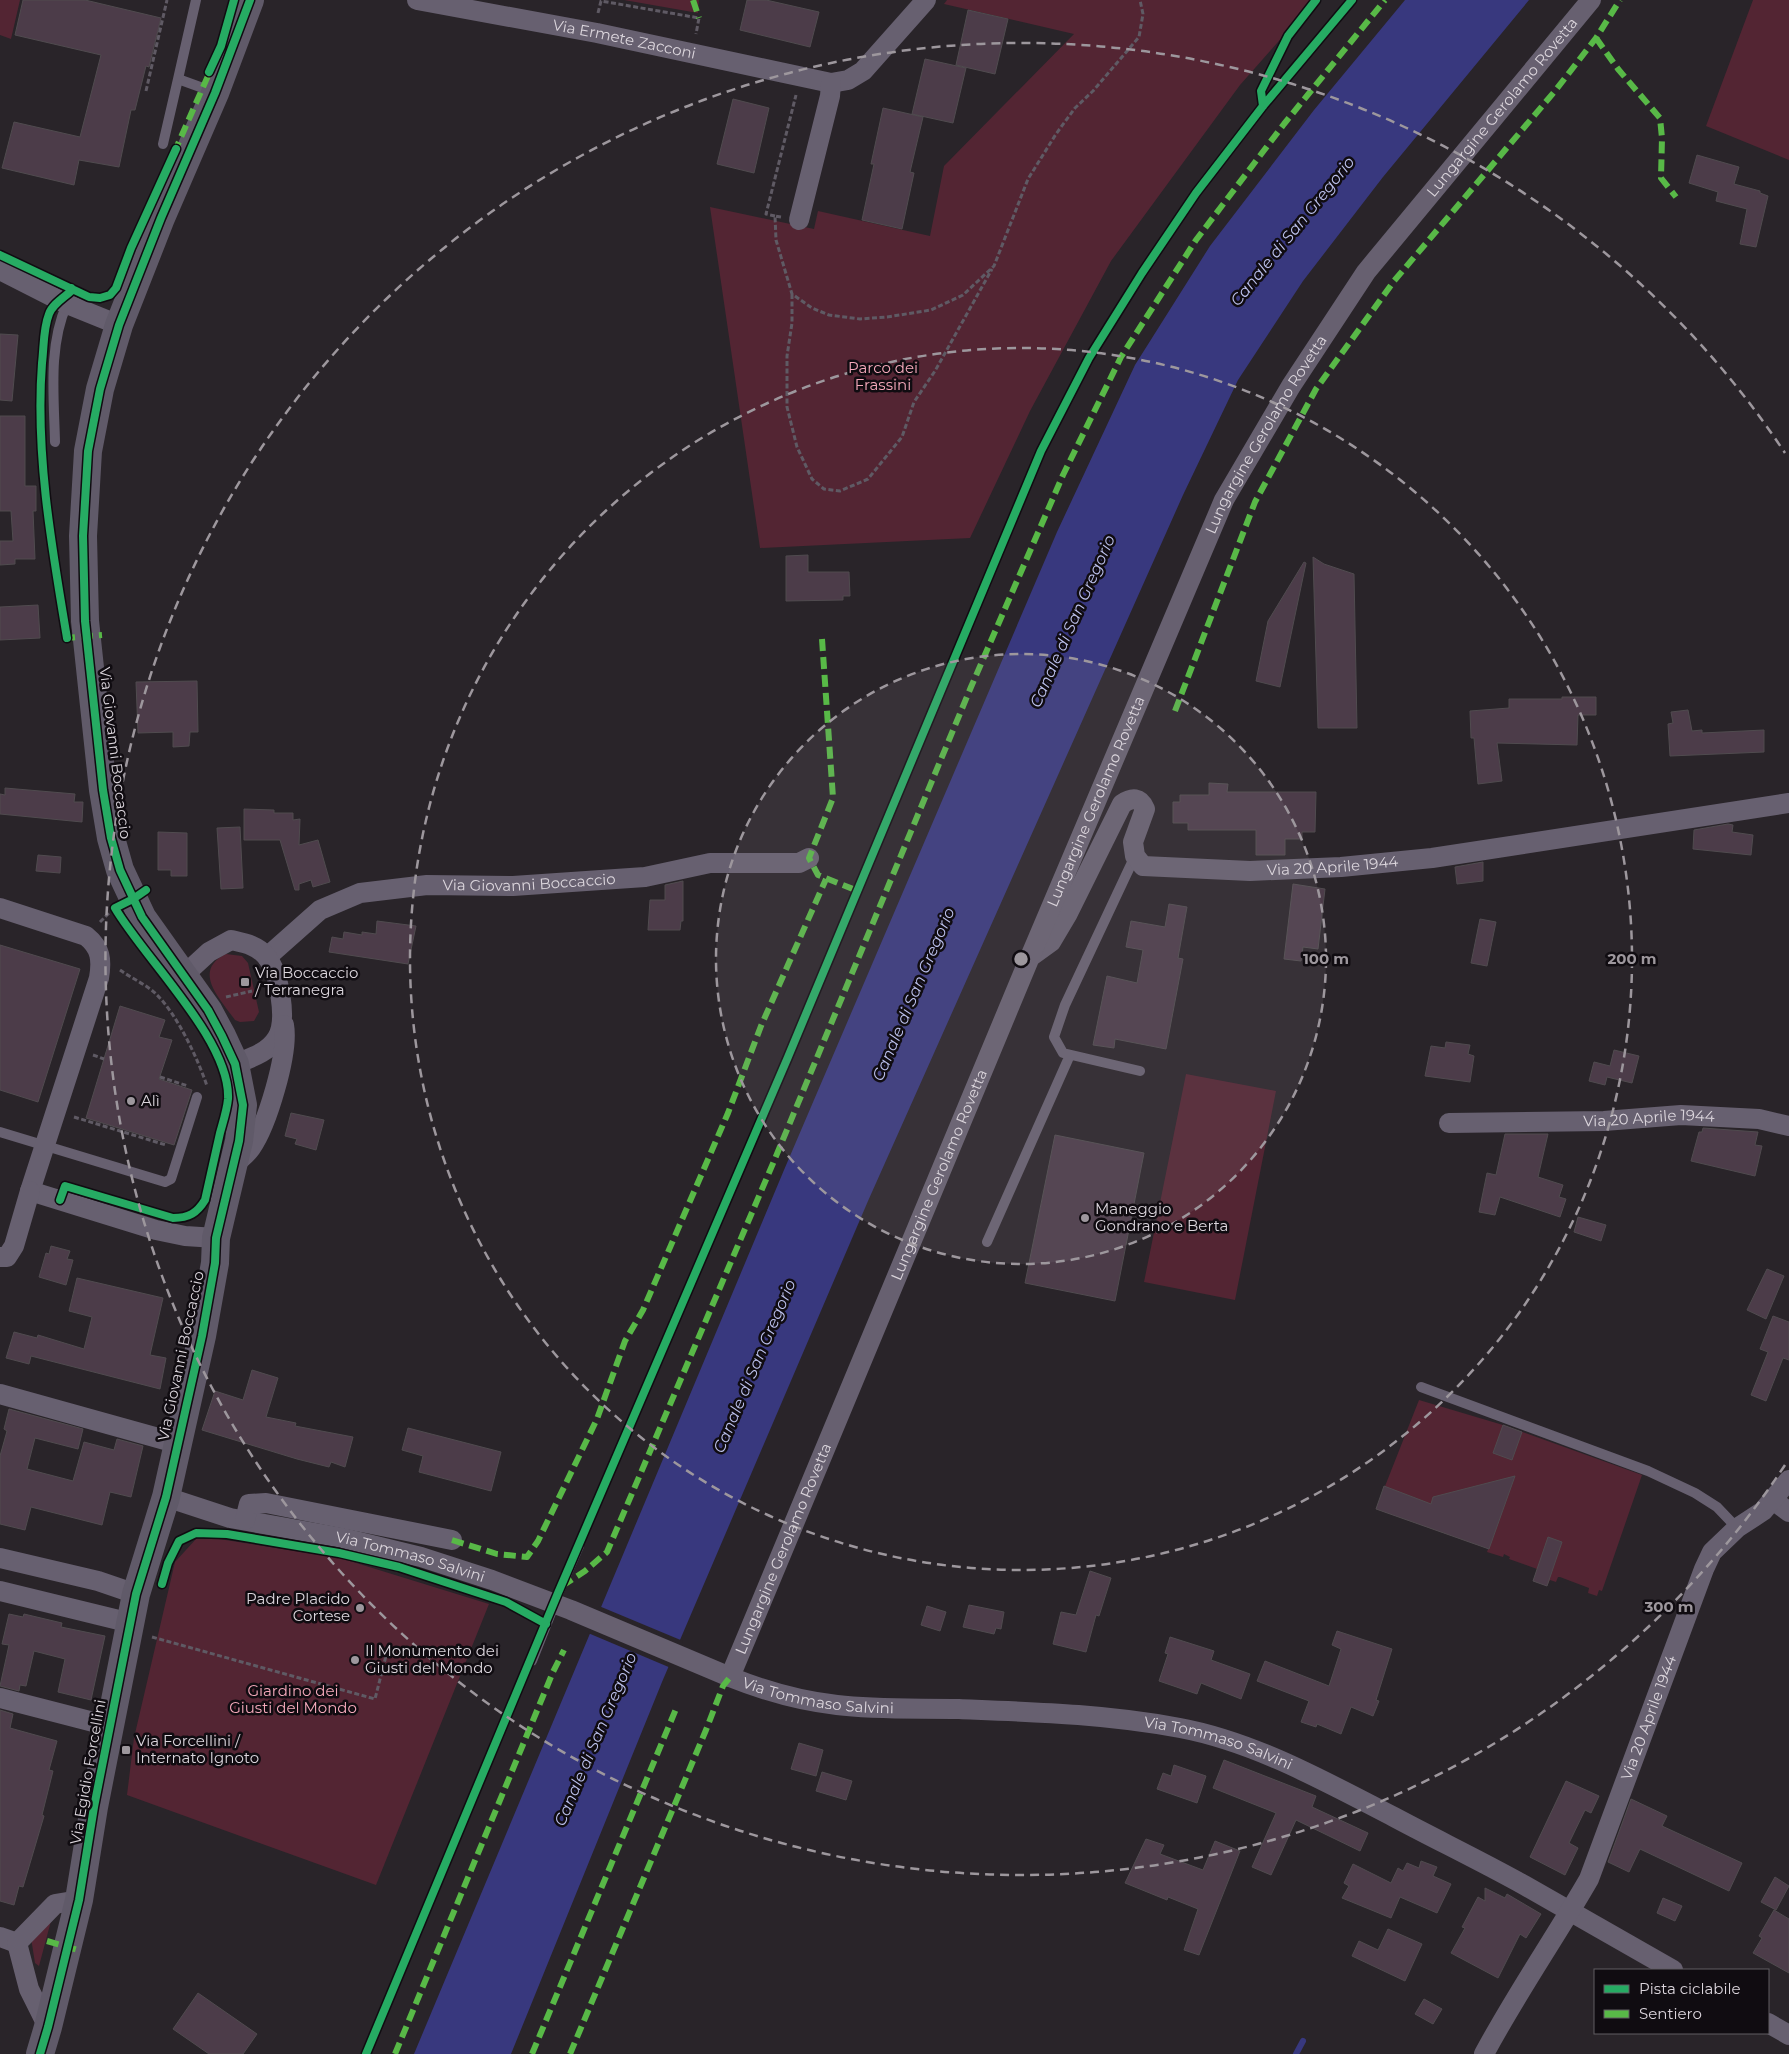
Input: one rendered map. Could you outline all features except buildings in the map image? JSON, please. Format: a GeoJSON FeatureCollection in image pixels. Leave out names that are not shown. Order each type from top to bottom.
{"type":"FeatureCollection","features":[{"type":"Feature","properties":{"kind":"street","name":"Via Giovanni Boccaccio"},"geometry":{"type":"LineString","coordinates":[[166,1497],[176,1443],[208,1302],[215,1263],[216,1238],[241,1132],[243,1105],[235,1064],[222,1036],[208,1010],[142,917],[120,870],[105,808],[92,694],[83,578],[86,477],[88,451],[100,389],[119,325],[161,218],[215,92],[250,0]]}},
{"type":"Feature","properties":{"kind":"street","name":"Via Ermete Zacconi"},"geometry":{"type":"LineString","coordinates":[[417,0],[594,32],[692,52],[800,78],[831,83],[848,80],[863,71],[926,0]]}},
{"type":"Feature","properties":{"kind":"street","name":"Lungargine Gerolamo Rovetta"},"geometry":{"type":"LineString","coordinates":[[723,1674],[1229,492],[1291,386],[1366,272],[1591,0]]}},
{"type":"Feature","properties":{"kind":"street"},"geometry":{"type":"LineString","coordinates":[[799,220],[830,96],[831,83]]}},
{"type":"Feature","properties":{"kind":"street"},"geometry":{"type":"LineString","coordinates":[[0,270],[67,304],[119,325]]}},
{"type":"Feature","properties":{"kind":"street"},"geometry":{"type":"LineString","coordinates":[[1030,957],[1051,942],[1067,915],[1122,804],[1129,799],[1136,799],[1142,803],[1145,809],[1133,842],[1135,856]]}},
{"type":"Feature","properties":{"kind":"street","name":"Via 20 Aprile 1944"},"geometry":{"type":"LineString","coordinates":[[1135,856],[1143,866],[1181,869],[1250,871],[1341,867],[1432,858],[1789,803]]}},
{"type":"Feature","properties":{"kind":"street","name":"Via Giovanni Boccaccio"},"geometry":{"type":"LineString","coordinates":[[267,957],[320,910],[360,893],[427,885],[513,886],[644,877],[710,864],[799,863],[810,858]]}},
{"type":"Feature","properties":{"kind":"street"},"geometry":{"type":"LineString","coordinates":[[0,908],[78,933],[94,942],[99,950],[102,965],[14,1246],[7,1257],[0,1257]]}},
{"type":"Feature","properties":{"kind":"street"},"geometry":{"type":"LineString","coordinates":[[184,975],[209,952],[231,940],[249,944],[267,957],[280,988],[286,1036],[280,1070],[262,1128],[250,1149],[233,1166]]}},
{"type":"Feature","properties":{"kind":"street"},"geometry":{"type":"LineString","coordinates":[[235,1064],[264,1052],[277,1038],[282,1024],[282,1012]]}},
{"type":"Feature","properties":{"kind":"street","name":"Via 20 Aprile 1944"},"geometry":{"type":"LineString","coordinates":[[1449,1123],[1604,1121],[1681,1115],[1758,1119],[1789,1126]]}},
{"type":"Feature","properties":{"kind":"street"},"geometry":{"type":"LineString","coordinates":[[30,1191],[156,1230],[185,1236],[216,1238]]}},
{"type":"Feature","properties":{"kind":"street","name":"Via Giovanni Boccaccio"},"geometry":{"type":"LineString","coordinates":[[0,1394],[176,1443]]}},
{"type":"Feature","properties":{"kind":"street","name":"Via 20 Aprile 1944"},"geometry":{"type":"LineString","coordinates":[[1484,2054],[1504,2017],[1570,1913],[1589,1879],[1704,1569],[1712,1552],[1736,1528],[1763,1511],[1789,1480]]}},
{"type":"Feature","properties":{"kind":"street","name":"Via Tommaso Salvini"},"geometry":{"type":"LineString","coordinates":[[166,1497],[230,1518],[343,1538],[421,1557],[564,1603],[723,1674],[753,1686],[789,1696],[837,1705],[1083,1714],[1152,1722],[1184,1728],[1234,1743],[1279,1760],[1446,1844],[1524,1885],[1570,1913],[1671,1969]]}},
{"type":"Feature","properties":{"kind":"street","name":"Via Egidio Forcellini"},"geometry":{"type":"LineString","coordinates":[[40,2054],[79,1900],[110,1726],[141,1630],[136,1594],[166,1497]]}},
{"type":"Feature","properties":{"kind":"street"},"geometry":{"type":"LineString","coordinates":[[1773,1500],[1789,1512]]}},
{"type":"Feature","properties":{"kind":"street","name":"Via Tommaso Salvini"},"geometry":{"type":"LineString","coordinates":[[244,1520],[249,1504],[266,1503],[452,1540]]}},
{"type":"Feature","properties":{"kind":"street"},"geometry":{"type":"LineString","coordinates":[[0,1558],[98,1582],[136,1594]]}},
{"type":"Feature","properties":{"kind":"street"},"geometry":{"type":"LineString","coordinates":[[0,1590],[141,1630]]}},
{"type":"Feature","properties":{"kind":"street","name":"Via Egidio Forcellini"},"geometry":{"type":"LineString","coordinates":[[0,1698],[110,1726]]}},
{"type":"Feature","properties":{"kind":"street"},"geometry":{"type":"LineString","coordinates":[[48,2027],[8,1940],[55,1904],[79,1900]]}},
{"type":"Feature","properties":{"kind":"street"},"geometry":{"type":"LineString","coordinates":[[1769,2024],[1789,2035]]}},
{"type":"Feature","properties":{"kind":"lane"},"geometry":{"type":"LineString","coordinates":[[163,144],[196,0]]}},
{"type":"Feature","properties":{"kind":"lane"},"geometry":{"type":"LineString","coordinates":[[178,79],[215,92]]}},
{"type":"Feature","properties":{"kind":"lane"},"geometry":{"type":"LineString","coordinates":[[55,442],[56,347],[62,314],[67,304]]}},
{"type":"Feature","properties":{"kind":"lane"},"geometry":{"type":"LineString","coordinates":[[1135,856],[1064,1005],[1054,1037],[1063,1054],[1140,1072]]}},
{"type":"Feature","properties":{"kind":"lane"},"geometry":{"type":"LineString","coordinates":[[987,1242],[1070,1055]]}},
{"type":"Feature","properties":{"kind":"lane"},"geometry":{"type":"LineString","coordinates":[[0,1132],[165,1182],[171,1179],[195,1092]]}},
{"type":"Feature","properties":{"kind":"lane"},"geometry":{"type":"LineString","coordinates":[[1422,1387],[1648,1471],[1695,1493],[1717,1507],[1736,1528]]}},
{"type":"Feature","properties":{"kind":"lane"},"geometry":{"type":"LineString","coordinates":[[564,1603],[579,1546]]}},
{"type":"Feature","properties":{"kind":"lane"},"geometry":{"type":"LineString","coordinates":[[532,1661],[550,1613]]}},
{"type":"Feature","properties":{"kind":"path"},"geometry":{"type":"LineString","coordinates":[[146,91],[167,0]]}},
{"type":"Feature","properties":{"kind":"path"},"geometry":{"type":"LineString","coordinates":[[775,216],[776,240],[792,294],[792,323],[786,356],[787,407],[797,448],[812,479],[824,489],[840,491],[868,479],[902,437],[914,402],[935,371],[994,266],[1028,179],[1075,108],[1139,37],[1143,14],[1140,0]]}},
{"type":"Feature","properties":{"kind":"path"},"geometry":{"type":"LineString","coordinates":[[594,32],[600,1],[699,18]]}},
{"type":"Feature","properties":{"kind":"path"},"geometry":{"type":"LineString","coordinates":[[799,220],[766,214],[800,78]]}},
{"type":"Feature","properties":{"kind":"path"},"geometry":{"type":"LineString","coordinates":[[792,294],[812,308],[829,315],[860,319],[887,317],[931,310],[963,295],[994,266]]}},
{"type":"Feature","properties":{"kind":"path"},"geometry":{"type":"LineString","coordinates":[[98,924],[114,910]]}},
{"type":"Feature","properties":{"kind":"path"},"geometry":{"type":"LineString","coordinates":[[120,970],[156,994],[180,1028],[200,1065],[209,1092]]}},
{"type":"Feature","properties":{"kind":"path"},"geometry":{"type":"LineString","coordinates":[[222,998],[252,991]]}},
{"type":"Feature","properties":{"kind":"path"},"geometry":{"type":"LineString","coordinates":[[160,1076],[195,1092]]}},
{"type":"Feature","properties":{"kind":"path"},"geometry":{"type":"LineString","coordinates":[[72,1116],[174,1148],[169,1165],[175,1167]]}},
{"type":"Feature","properties":{"kind":"path"},"geometry":{"type":"LineString","coordinates":[[141,1630],[375,1699],[389,1644]]}},
{"type":"Feature","properties":{"kind":"green space"},"geometry":{"type":"Polygon","coordinates":[[[0,0],[20,0],[11,39],[0,35],[0,0]]]}},
{"type":"Feature","properties":{"kind":"green space"},"geometry":{"type":"Polygon","coordinates":[[[624,0],[699,0],[698,13],[624,0]]]}},
{"type":"Feature","properties":{"kind":"green space","name":"Parco dei Frassini"},"geometry":{"type":"Polygon","coordinates":[[[947,0],[1315,0],[1240,85],[1111,261],[1030,411],[970,538],[760,548],[710,207],[814,229],[818,211],[930,236],[944,166],[1074,34],[944,4],[947,0]]]}},
{"type":"Feature","properties":{"kind":"green space"},"geometry":{"type":"Polygon","coordinates":[[[1753,0],[1789,0],[1789,160],[1706,126],[1753,0]]]}},
{"type":"Feature","properties":{"kind":"green space"},"geometry":{"type":"Polygon","coordinates":[[[226,954],[242,956],[248,963],[259,1012],[254,1021],[240,1022],[235,1020],[212,986],[211,969],[216,961],[226,954]]]}},
{"type":"Feature","properties":{"kind":"green space"},"geometry":{"type":"Polygon","coordinates":[[[1186,1074],[1276,1091],[1235,1300],[1144,1282],[1186,1074]]]}},
{"type":"Feature","properties":{"kind":"green space"},"geometry":{"type":"Polygon","coordinates":[[[1419,1400],[1503,1425],[1642,1475],[1602,1591],[1599,1590],[1597,1596],[1588,1593],[1589,1588],[1560,1577],[1558,1577],[1556,1582],[1550,1580],[1547,1586],[1533,1581],[1537,1569],[1509,1559],[1510,1557],[1504,1554],[1503,1557],[1487,1552],[1488,1549],[1486,1548],[1376,1509],[1419,1400]]]}},
{"type":"Feature","properties":{"kind":"green space","name":"Giardino dei Giusti del Mondo"},"geometry":{"type":"Polygon","coordinates":[[[196,1539],[219,1539],[340,1558],[489,1604],[376,1885],[127,1795],[134,1738],[175,1562],[196,1539]]]}},
{"type":"Feature","properties":{"kind":"green space"},"geometry":{"type":"Polygon","coordinates":[[[51,1921],[39,1966],[35,1963],[31,1938],[51,1921]]]}},
{"type":"Feature","properties":{"kind":"water","name":"Canale di San Gregorio"},"geometry":{"type":"Polygon","coordinates":[[[1405,0],[1529,0],[1383,177],[1303,281],[1238,380],[1183,495],[868,1201],[662,1682],[511,2054],[414,2054],[784,1170],[1057,532],[1135,365],[1210,246],[1314,110],[1405,0]]]}},
{"type":"Feature","properties":{"kind":"pier"},"geometry":{"type":"Polygon","coordinates":[[[599,1606],[683,1641],[671,1668],[588,1633],[599,1606]]]}},
{"type":"Feature","properties":{"kind":"waterway"},"geometry":{"type":"LineString","coordinates":[[1296,2054],[1303,2041]]}},
{"type":"Feature","properties":{"kind":"marked path"},"geometry":{"type":"LineString","coordinates":[[693,0],[699,18]]}},
{"type":"Feature","properties":{"kind":"marked path"},"geometry":{"type":"LineString","coordinates":[[562,1586],[585,1571],[607,1552],[774,1161],[971,687],[1063,475],[1121,357],[1196,240],[1284,124],[1385,0]]}},
{"type":"Feature","properties":{"kind":"marked path"},"geometry":{"type":"LineString","coordinates":[[1175,711],[1255,502],[1316,389],[1394,281],[1555,91],[1596,38],[1620,0]]}},
{"type":"Feature","properties":{"kind":"marked path"},"geometry":{"type":"LineString","coordinates":[[1596,38],[1618,69],[1660,118],[1662,138],[1661,178],[1676,197]]}},
{"type":"Feature","properties":{"kind":"marked path"},"geometry":{"type":"LineString","coordinates":[[174,153],[211,69]]}},
{"type":"Feature","properties":{"kind":"marked path"},"geometry":{"type":"LineString","coordinates":[[67,634],[67,638],[102,635]]}},
{"type":"Feature","properties":{"kind":"marked path"},"geometry":{"type":"LineString","coordinates":[[822,639],[833,798],[809,858],[818,875],[858,891]]}},
{"type":"Feature","properties":{"kind":"marked path"},"geometry":{"type":"LineString","coordinates":[[452,1540],[497,1554],[527,1557],[538,1541],[597,1419],[625,1341],[643,1310],[728,1113],[761,1026],[826,879]]}},
{"type":"Feature","properties":{"kind":"marked path"},"geometry":{"type":"LineString","coordinates":[[395,2054],[553,1672],[564,1650]]}},
{"type":"Feature","properties":{"kind":"marked path"},"geometry":{"type":"LineString","coordinates":[[570,2054],[723,1686],[730,1677]]}},
{"type":"Feature","properties":{"kind":"marked path"},"geometry":{"type":"LineString","coordinates":[[532,2054],[676,1709]]}},
{"type":"Feature","properties":{"kind":"marked path"},"geometry":{"type":"LineString","coordinates":[[47,1941],[81,1951]]}},
{"type":"Feature","properties":{"kind":"cycle path"},"geometry":{"type":"LineString","coordinates":[[209,72],[221,46],[234,0]]}},
{"type":"Feature","properties":{"kind":"cycle path"},"geometry":{"type":"LineString","coordinates":[[40,2054],[79,1900],[94,1807],[136,1594],[166,1497],[202,1336],[215,1263],[216,1238],[239,1141],[243,1105],[235,1064],[222,1036],[208,1010],[142,917],[120,870],[111,838],[103,790],[85,621],[83,536],[88,451],[100,389],[119,325],[161,218],[215,93],[250,0]]}},
{"type":"Feature","properties":{"kind":"cycle path"},"geometry":{"type":"LineString","coordinates":[[1263,106],[1261,91],[1288,36],[1316,0]]}},
{"type":"Feature","properties":{"kind":"cycle path"},"geometry":{"type":"LineString","coordinates":[[366,2054],[558,1593],[788,1057],[1041,451],[1089,358],[1142,273],[1196,193],[1263,106],[1352,0]]}},
{"type":"Feature","properties":{"kind":"cycle path"},"geometry":{"type":"LineString","coordinates":[[0,255],[89,297],[100,298],[110,295],[116,288],[131,248],[176,149]]}},
{"type":"Feature","properties":{"kind":"cycle path"},"geometry":{"type":"LineString","coordinates":[[67,638],[46,501],[40,397],[47,320],[50,311],[70,292],[71,288]]}},
{"type":"Feature","properties":{"kind":"cycle path"},"geometry":{"type":"LineString","coordinates":[[60,1200],[65,1186],[173,1218],[192,1214],[205,1200],[228,1099],[225,1076],[216,1052],[184,1000],[128,928],[115,908],[146,890]]}},
{"type":"Feature","properties":{"kind":"cycle path"},"geometry":{"type":"LineString","coordinates":[[162,1584],[168,1563],[179,1541],[196,1533],[227,1534],[339,1553],[399,1567],[506,1602],[546,1624]]}},
{"type":"Feature","properties":{"kind":"place","name":"Via Boccaccio / Terranegra"},"geometry":{"type":"Point","coordinates":[245,982]}},
{"type":"Feature","properties":{"kind":"place","name":"Alì"},"geometry":{"type":"Point","coordinates":[131,1101]}},
{"type":"Feature","properties":{"kind":"place","name":"Maneggio Gondrano e Berta"},"geometry":{"type":"Point","coordinates":[1085,1218]}},
{"type":"Feature","properties":{"kind":"place","name":"Padre Placido Cortese"},"geometry":{"type":"Point","coordinates":[360,1608]}},
{"type":"Feature","properties":{"kind":"place","name":"Il Monumento dei Giusti del Mondo"},"geometry":{"type":"Point","coordinates":[355,1660]}},
{"type":"Feature","properties":{"kind":"place","name":"Via Forcellini / Internato Ignoto"},"geometry":{"type":"Point","coordinates":[126,1750]}}]}
